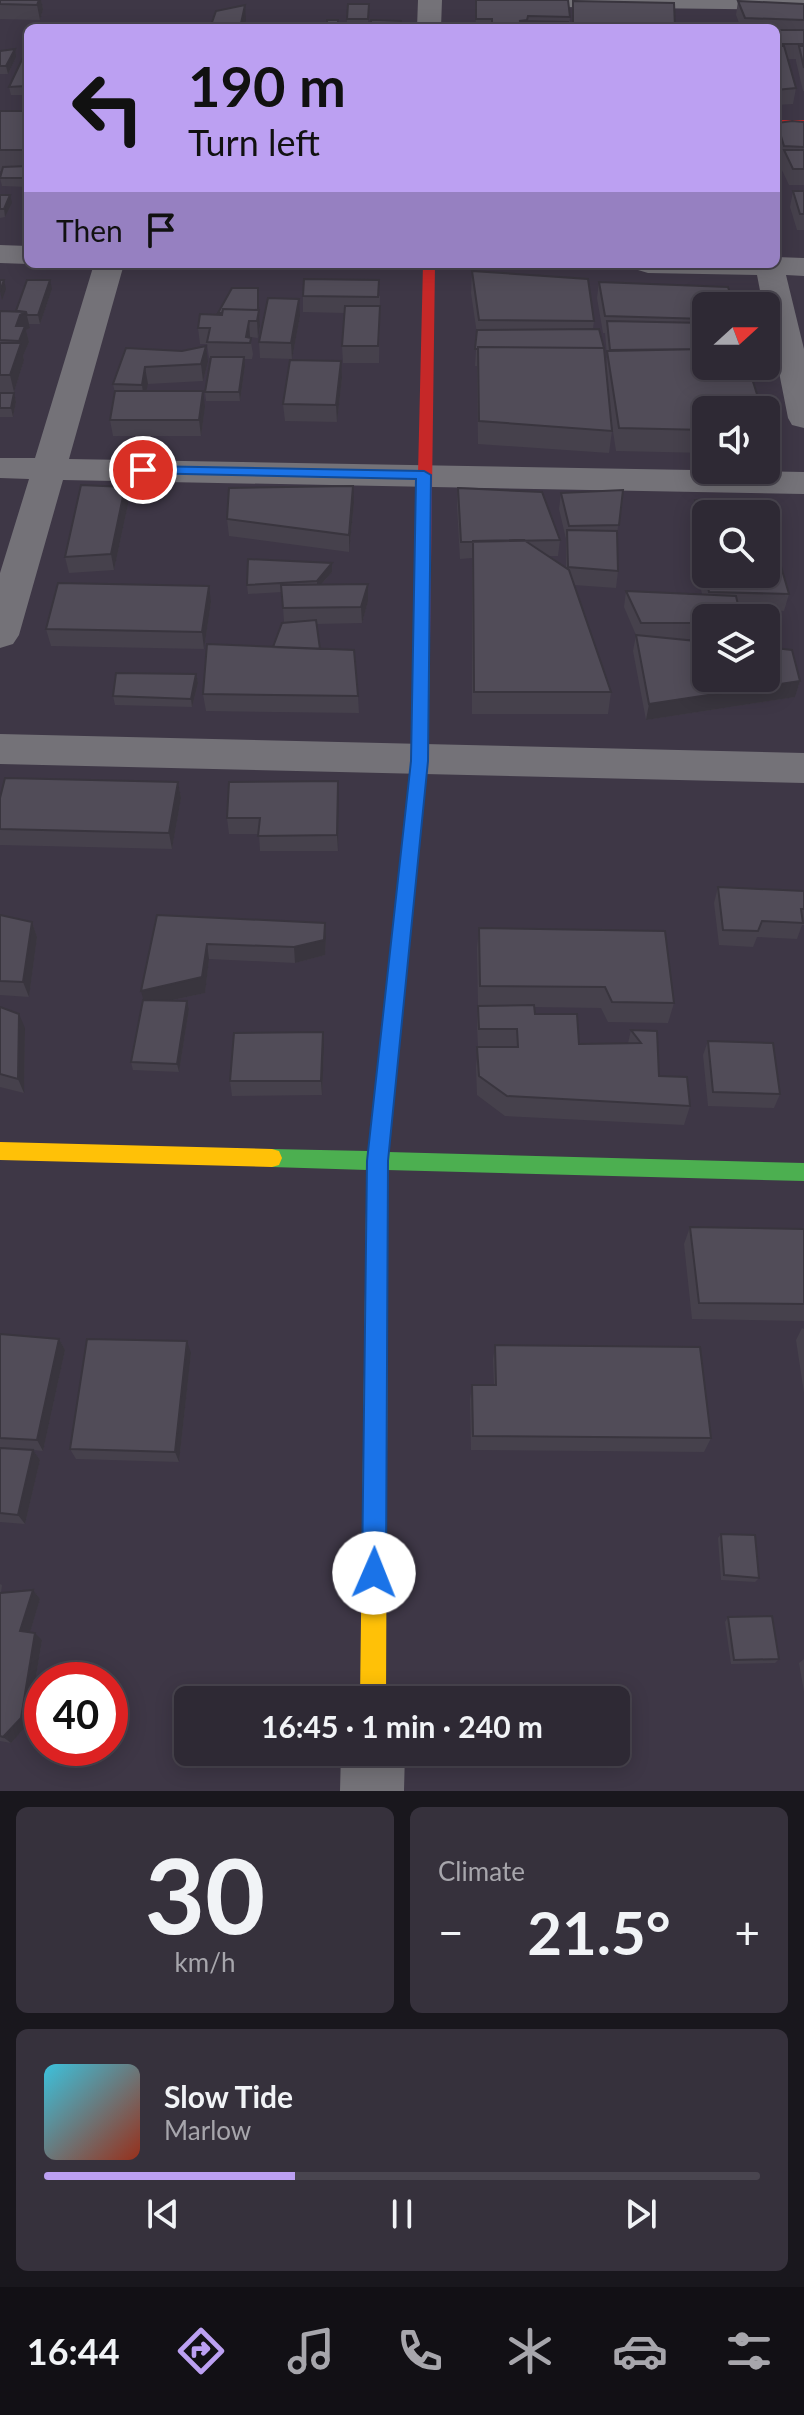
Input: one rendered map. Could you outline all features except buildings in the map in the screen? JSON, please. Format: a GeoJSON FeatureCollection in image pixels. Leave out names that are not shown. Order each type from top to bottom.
{"type":"FeatureCollection","features":[{"type":"Feature","properties":{"kind":"street"},"geometry":{"type":"LineString","coordinates":[[429,24],[430,0]]}},
{"type":"Feature","properties":{"kind":"street"},"geometry":{"type":"LineString","coordinates":[[562,0],[804,3]]}},
{"type":"Feature","properties":{"kind":"street"},"geometry":{"type":"LineString","coordinates":[[708,1],[714,24]]}},
{"type":"Feature","properties":{"kind":"street"},"geometry":{"type":"LineString","coordinates":[[780,123],[804,123]]}},
{"type":"Feature","properties":{"kind":"street"},"geometry":{"type":"LineString","coordinates":[[0,254],[24,255]]}},
{"type":"Feature","properties":{"kind":"street"},"geometry":{"type":"LineString","coordinates":[[780,266],[804,267]]}},
{"type":"Feature","properties":{"kind":"street"},"geometry":{"type":"LineString","coordinates":[[0,635],[108,268]]}},
{"type":"Feature","properties":{"kind":"street"},"geometry":{"type":"LineString","coordinates":[[373,1686],[377,1161],[420,761],[429,268]]}},
{"type":"Feature","properties":{"kind":"street"},"geometry":{"type":"LineString","coordinates":[[770,268],[804,418]]}},
{"type":"Feature","properties":{"kind":"street"},"geometry":{"type":"LineString","coordinates":[[0,468],[804,483]]}},
{"type":"Feature","properties":{"kind":"street"},"geometry":{"type":"LineString","coordinates":[[0,749],[804,768]]}},
{"type":"Feature","properties":{"kind":"street"},"geometry":{"type":"LineString","coordinates":[[0,1151],[804,1172]]}},
{"type":"Feature","properties":{"kind":"street"},"geometry":{"type":"LineString","coordinates":[[372,1791],[373,1766]]}},
{"type":"Feature","properties":{"kind":"traffic: fast"},"geometry":{"type":"LineString","coordinates":[[377,1212],[377,1161],[420,761],[422,641]]}},
{"type":"Feature","properties":{"kind":"traffic: fast"},"geometry":{"type":"LineString","coordinates":[[272,1158],[804,1172]]}},
{"type":"Feature","properties":{"kind":"traffic: slow"},"geometry":{"type":"LineString","coordinates":[[0,1151],[272,1158]]}},
{"type":"Feature","properties":{"kind":"traffic: slow"},"geometry":{"type":"LineString","coordinates":[[373,1686],[377,1212]]}},
{"type":"Feature","properties":{"kind":"traffic: jam"},"geometry":{"type":"LineString","coordinates":[[780,123],[804,123]]}},
{"type":"Feature","properties":{"kind":"traffic: jam"},"geometry":{"type":"LineString","coordinates":[[422,641],[429,268]]}},
{"type":"Feature","properties":{"kind":"route"},"geometry":{"type":"LineString","coordinates":[[143,470],[424,475],[420,761],[377,1161],[374,1573]]}}]}
